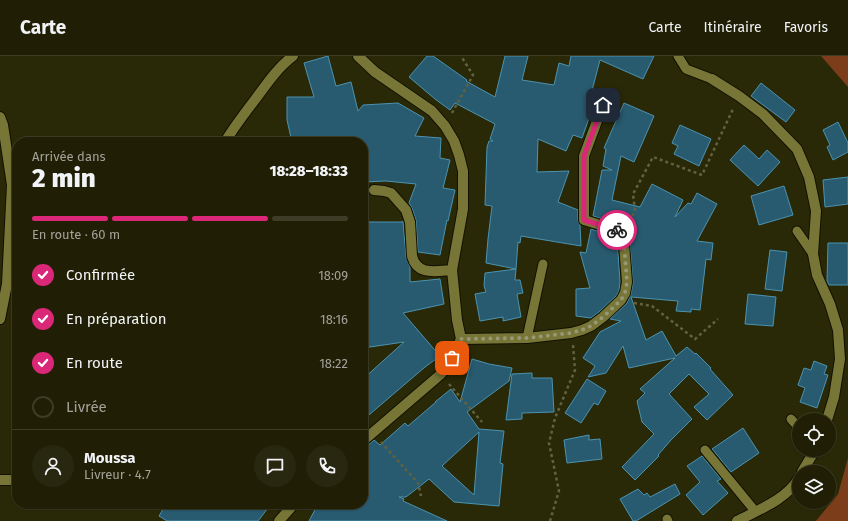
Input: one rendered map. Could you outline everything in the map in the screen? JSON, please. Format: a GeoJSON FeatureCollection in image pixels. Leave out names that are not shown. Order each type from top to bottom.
{"type":"FeatureCollection","features":[{"type":"Feature","properties":{"kind":"street"},"geometry":{"type":"LineString","coordinates":[[280,67],[282,56]]}},
{"type":"Feature","properties":{"kind":"street"},"geometry":{"type":"LineString","coordinates":[[228,137],[270,78],[293,56]]}},
{"type":"Feature","properties":{"kind":"street"},"geometry":{"type":"LineString","coordinates":[[358,56],[375,72],[432,111],[445,126],[454,141],[463,172],[463,209],[452,270],[457,320],[461,339],[452,358],[441,374],[368,436]]}},
{"type":"Feature","properties":{"kind":"street"},"geometry":{"type":"LineString","coordinates":[[712,79],[739,96],[763,114],[797,149],[809,177],[816,211],[813,254],[817,275],[830,304],[838,330],[840,359],[834,397],[829,413]]}},
{"type":"Feature","properties":{"kind":"street"},"geometry":{"type":"LineString","coordinates":[[461,339],[527,338],[571,333],[591,326],[621,300],[625,293],[627,282],[623,232],[584,220],[584,156],[603,105]]}},
{"type":"Feature","properties":{"kind":"street"},"geometry":{"type":"LineString","coordinates":[[0,117],[3,125],[12,185],[12,284],[0,319]]}},
{"type":"Feature","properties":{"kind":"street"},"geometry":{"type":"LineString","coordinates":[[374,190],[391,193],[406,210],[410,222],[412,256],[418,267],[424,270],[452,270]]}},
{"type":"Feature","properties":{"kind":"street"},"geometry":{"type":"LineString","coordinates":[[0,480],[12,480]]}},
{"type":"Feature","properties":{"kind":"street"},"geometry":{"type":"LineString","coordinates":[[737,521],[770,504],[785,494],[792,486]]}},
{"type":"Feature","properties":{"kind":"street"},"geometry":{"type":"LineString","coordinates":[[280,521],[290,509]]}},
{"type":"Feature","properties":{"kind":"lane"},"geometry":{"type":"LineString","coordinates":[[678,56],[686,69],[712,79]]}},
{"type":"Feature","properties":{"kind":"lane"},"geometry":{"type":"LineString","coordinates":[[797,231],[813,254]]}},
{"type":"Feature","properties":{"kind":"lane"},"geometry":{"type":"LineString","coordinates":[[527,338],[543,264]]}},
{"type":"Feature","properties":{"kind":"lane"},"geometry":{"type":"LineString","coordinates":[[705,450],[755,512]]}},
{"type":"Feature","properties":{"kind":"path"},"geometry":{"type":"LineString","coordinates":[[445,126],[473,75],[461,56]]}},
{"type":"Feature","properties":{"kind":"path"},"geometry":{"type":"LineString","coordinates":[[623,232],[635,211],[634,194],[652,157],[702,176],[739,96]]}},
{"type":"Feature","properties":{"kind":"path"},"geometry":{"type":"LineString","coordinates":[[621,300],[652,306],[695,338],[718,319]]}},
{"type":"Feature","properties":{"kind":"path"},"geometry":{"type":"LineString","coordinates":[[550,521],[559,491],[549,443],[555,418],[576,370],[571,333]]}},
{"type":"Feature","properties":{"kind":"path"},"geometry":{"type":"LineString","coordinates":[[441,374],[482,422]]}},
{"type":"Feature","properties":{"kind":"path"},"geometry":{"type":"LineString","coordinates":[[373,432],[418,483],[421,496]]}},
{"type":"Feature","properties":{"kind":"shaded area"},"geometry":{"type":"Polygon","coordinates":[[[821,56],[848,56],[848,87],[821,56]]]}},
{"type":"Feature","properties":{"kind":"shaded area"},"geometry":{"type":"Polygon","coordinates":[[[848,458],[848,521],[816,521],[826,509],[836,509],[836,496],[848,458]]]}},
{"type":"Feature","properties":{"kind":"building"},"geometry":{"type":"Polygon","coordinates":[[[328,56],[336,86],[351,82],[358,111],[363,105],[398,103],[424,118],[415,136],[441,138],[440,158],[450,160],[443,188],[455,190],[440,255],[418,252],[416,220],[409,203],[416,184],[386,181],[368,182],[368,137],[291,137],[287,120],[287,97],[314,97],[304,63],[328,56]]]}},
{"type":"Feature","properties":{"kind":"building"},"geometry":{"type":"Polygon","coordinates":[[[427,56],[433,56],[467,80],[466,81],[495,97],[505,56],[528,56],[522,80],[554,85],[559,63],[569,66],[571,56],[654,56],[643,79],[600,60],[589,102],[594,104],[582,138],[573,135],[566,151],[538,139],[537,172],[569,171],[558,202],[578,210],[581,246],[521,236],[520,243],[518,242],[516,269],[486,263],[492,206],[485,205],[487,147],[489,141],[493,141],[490,139],[495,124],[455,103],[450,110],[409,77],[427,56]]]}},
{"type":"Feature","properties":{"kind":"building"},"geometry":{"type":"Polygon","coordinates":[[[761,83],[795,110],[786,122],[751,96],[761,83]]]}},
{"type":"Feature","properties":{"kind":"building"},"geometry":{"type":"Polygon","coordinates":[[[624,103],[654,116],[634,162],[621,156],[612,200],[640,207],[652,184],[683,200],[675,217],[688,203],[691,204],[697,193],[717,204],[697,241],[713,243],[711,260],[706,259],[700,310],[691,309],[691,312],[676,311],[678,301],[631,297],[646,340],[662,331],[676,356],[687,347],[695,354],[696,353],[711,368],[710,369],[733,395],[707,420],[694,407],[709,394],[689,374],[669,394],[692,419],[635,480],[622,467],[654,434],[642,422],[637,401],[645,393],[640,389],[675,358],[629,368],[623,346],[606,373],[588,377],[595,366],[583,358],[600,332],[621,321],[610,319],[627,303],[631,294],[633,283],[628,228],[593,216],[602,170],[612,170],[603,166],[606,149],[604,148],[624,103]]]}},
{"type":"Feature","properties":{"kind":"building"},"geometry":{"type":"Polygon","coordinates":[[[838,122],[848,143],[848,152],[833,160],[827,147],[830,145],[823,130],[838,122]]]}},
{"type":"Feature","properties":{"kind":"building"},"geometry":{"type":"Polygon","coordinates":[[[680,125],[711,139],[699,166],[674,154],[678,146],[672,143],[680,125]]]}},
{"type":"Feature","properties":{"kind":"building"},"geometry":{"type":"Polygon","coordinates":[[[744,145],[759,159],[767,150],[780,162],[758,186],[730,160],[744,145]]]}},
{"type":"Feature","properties":{"kind":"building"},"geometry":{"type":"Polygon","coordinates":[[[848,177],[848,204],[825,207],[823,180],[848,177]]]}},
{"type":"Feature","properties":{"kind":"building"},"geometry":{"type":"Polygon","coordinates":[[[784,186],[793,215],[759,225],[751,196],[784,186]]]}},
{"type":"Feature","properties":{"kind":"building"},"geometry":{"type":"Polygon","coordinates":[[[403,221],[406,257],[410,267],[410,282],[440,279],[444,304],[403,313],[440,356],[368,416],[368,374],[404,342],[368,347],[368,222],[403,221]]]}},
{"type":"Feature","properties":{"kind":"building"},"geometry":{"type":"Polygon","coordinates":[[[591,229],[617,237],[620,282],[619,291],[616,296],[591,318],[576,316],[576,289],[590,288],[580,252],[586,253],[591,229]]]}},
{"type":"Feature","properties":{"kind":"building"},"geometry":{"type":"Polygon","coordinates":[[[828,243],[848,243],[848,285],[829,285],[827,281],[828,243]]]}},
{"type":"Feature","properties":{"kind":"building"},"geometry":{"type":"Polygon","coordinates":[[[770,250],[787,252],[782,291],[765,289],[770,250]]]}},
{"type":"Feature","properties":{"kind":"building"},"geometry":{"type":"Polygon","coordinates":[[[516,269],[515,280],[520,280],[523,293],[517,294],[521,317],[503,321],[503,317],[480,321],[475,294],[486,292],[484,286],[485,273],[516,269]]]}},
{"type":"Feature","properties":{"kind":"building"},"geometry":{"type":"Polygon","coordinates":[[[748,294],[776,297],[773,326],[745,324],[748,294]]]}},
{"type":"Feature","properties":{"kind":"building"},"geometry":{"type":"Polygon","coordinates":[[[472,359],[512,368],[509,381],[467,412],[479,429],[504,431],[500,463],[503,464],[499,506],[454,502],[429,479],[406,497],[399,497],[404,499],[403,501],[447,521],[309,521],[315,509],[368,509],[368,445],[374,440],[380,445],[405,423],[408,426],[451,389],[460,402],[472,359]],[[479,432],[442,466],[474,495],[479,432]]]}},
{"type":"Feature","properties":{"kind":"building"},"geometry":{"type":"Polygon","coordinates":[[[814,361],[827,366],[824,374],[828,375],[817,408],[800,402],[805,388],[798,385],[804,368],[811,370],[814,361]]]}},
{"type":"Feature","properties":{"kind":"building"},"geometry":{"type":"Polygon","coordinates":[[[532,373],[532,378],[552,378],[554,412],[522,413],[522,419],[506,420],[512,374],[532,373]]]}},
{"type":"Feature","properties":{"kind":"building"},"geometry":{"type":"Polygon","coordinates":[[[587,379],[606,391],[598,405],[594,403],[581,423],[565,413],[587,379]]]}},
{"type":"Feature","properties":{"kind":"building"},"geometry":{"type":"Polygon","coordinates":[[[743,428],[759,453],[731,472],[712,449],[743,428]]]}},
{"type":"Feature","properties":{"kind":"building"},"geometry":{"type":"Polygon","coordinates":[[[589,435],[589,440],[600,439],[602,459],[567,463],[564,440],[589,435]]]}},
{"type":"Feature","properties":{"kind":"building"},"geometry":{"type":"Polygon","coordinates":[[[702,456],[721,479],[717,481],[728,493],[703,515],[686,495],[700,482],[687,466],[702,456]]]}},
{"type":"Feature","properties":{"kind":"building"},"geometry":{"type":"Polygon","coordinates":[[[675,484],[680,494],[636,521],[633,521],[620,499],[638,489],[644,495],[647,493],[650,497],[675,484]]]}},
{"type":"Feature","properties":{"kind":"building"},"geometry":{"type":"Polygon","coordinates":[[[163,509],[267,509],[258,521],[167,521],[159,516],[163,509]]]}},
{"type":"Feature","properties":{"kind":"way so far"},"geometry":{"type":"LineString","coordinates":[[452,358],[461,339],[527,338],[571,333],[591,326],[603,317],[621,300],[625,293],[627,282],[623,232],[617,230]]}},
{"type":"Feature","properties":{"kind":"route"},"geometry":{"type":"LineString","coordinates":[[603,105],[584,156],[584,220],[617,230]]}}]}
